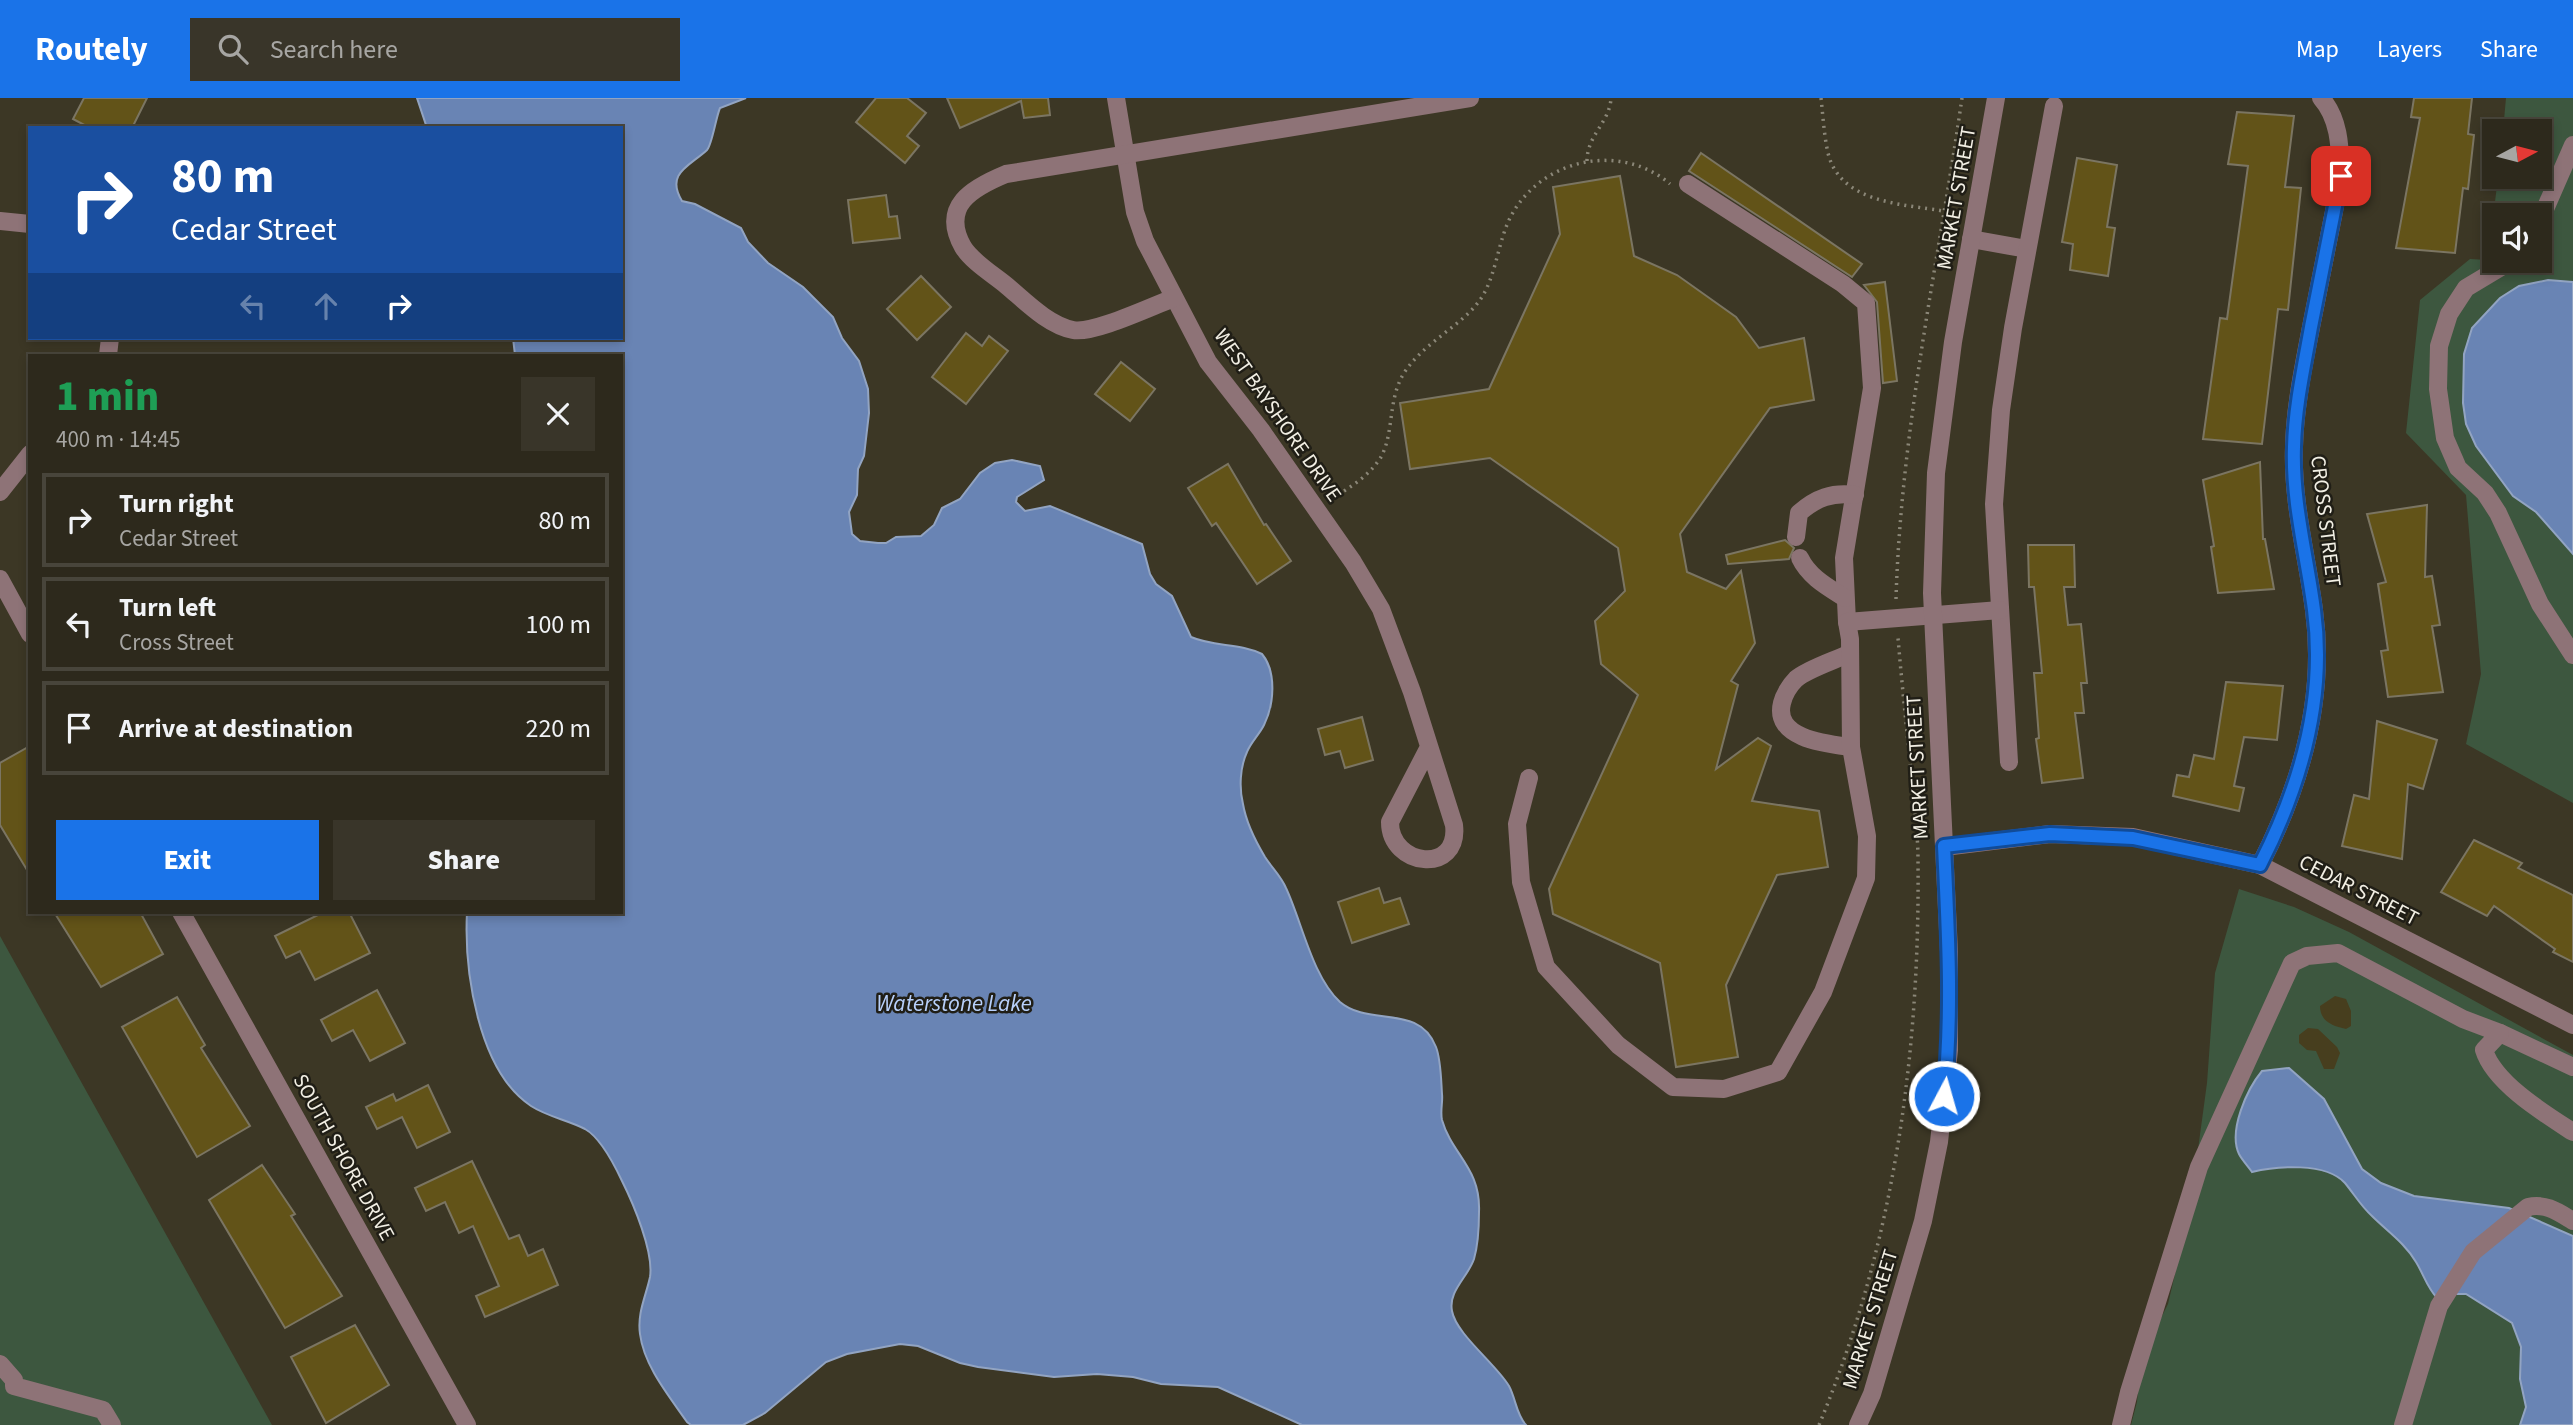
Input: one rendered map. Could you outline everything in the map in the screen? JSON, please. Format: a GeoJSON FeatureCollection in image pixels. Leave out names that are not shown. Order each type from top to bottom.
{"type":"FeatureCollection","features":[{"type":"Feature","properties":{"kind":"street","name":"WEST BAYSHORE DRIVE"},"geometry":{"type":"LineString","coordinates":[[1116,98],[1135,212],[1145,241],[1174,298],[1208,362],[1261,430],[1353,562],[1381,609],[1412,692],[1455,837],[1447,852],[1439,857],[1419,859],[1407,855],[1397,844],[1390,832],[1390,822],[1428,749]]}},
{"type":"Feature","properties":{"kind":"street"},"geometry":{"type":"LineString","coordinates":[[1174,298],[1112,323],[1076,331],[1058,325],[1028,304],[964,248],[955,224],[959,204],[978,186],[1006,174],[1470,98]]}},
{"type":"Feature","properties":{"kind":"street","name":"MARKET STREET"},"geometry":{"type":"LineString","coordinates":[[1858,1425],[1872,1394],[1923,1221],[1939,1142],[1948,1050],[1949,952],[1933,615],[1936,473],[1953,342],[1996,98]]}},
{"type":"Feature","properties":{"kind":"street","name":"CROSS STREET"},"geometry":{"type":"LineString","coordinates":[[2260,865],[2279,830],[2301,764],[2314,708],[2319,662],[2315,613],[2294,486],[2294,449],[2297,404],[2341,176],[2340,140],[2329,101]]}},
{"type":"Feature","properties":{"kind":"street"},"geometry":{"type":"LineString","coordinates":[[2009,762],[1994,504],[2001,410],[2054,106]]}},
{"type":"Feature","properties":{"kind":"street"},"geometry":{"type":"LineString","coordinates":[[2548,203],[2573,145]]}},
{"type":"Feature","properties":{"kind":"street"},"geometry":{"type":"LineString","coordinates":[[1529,778],[1517,824],[1521,882],[1546,967],[1618,1045],[1673,1087],[1724,1089],[1778,1072],[1823,992],[1866,878],[1867,836],[1851,747],[1850,653],[1843,558],[1872,388],[1866,303],[1843,284],[1688,184]]}},
{"type":"Feature","properties":{"kind":"street"},"geometry":{"type":"LineString","coordinates":[[0,221],[28,224]]}},
{"type":"Feature","properties":{"kind":"street"},"geometry":{"type":"LineString","coordinates":[[1971,239],[2027,249]]}},
{"type":"Feature","properties":{"kind":"street"},"geometry":{"type":"LineString","coordinates":[[2491,273],[2466,288],[2449,314],[2439,346],[2438,389],[2445,438],[2458,468],[2485,493],[2498,513],[2540,604],[2573,655]]}},
{"type":"Feature","properties":{"kind":"street"},"geometry":{"type":"LineString","coordinates":[[0,492],[28,457]]}},
{"type":"Feature","properties":{"kind":"street"},"geometry":{"type":"LineString","coordinates":[[1796,537],[1798,513],[1812,501],[1838,493],[1855,495]]}},
{"type":"Feature","properties":{"kind":"street"},"geometry":{"type":"LineString","coordinates":[[1800,558],[1804,567],[1815,578],[1845,598]]}},
{"type":"Feature","properties":{"kind":"street"},"geometry":{"type":"LineString","coordinates":[[0,579],[28,630]]}},
{"type":"Feature","properties":{"kind":"street"},"geometry":{"type":"LineString","coordinates":[[1847,622],[2000,610]]}},
{"type":"Feature","properties":{"kind":"street"},"geometry":{"type":"LineString","coordinates":[[1850,653],[1797,678],[1783,699],[1781,708],[1789,728],[1799,735],[1822,744],[1851,747]]}},
{"type":"Feature","properties":{"kind":"street","name":"CEDAR STREET"},"geometry":{"type":"LineString","coordinates":[[1944,846],[2050,834],[2133,838],[2260,865],[2573,1025]]}},
{"type":"Feature","properties":{"kind":"street","name":"SOUTH SHORE DRIVE"},"geometry":{"type":"LineString","coordinates":[[182,914],[467,1425]]}},
{"type":"Feature","properties":{"kind":"street"},"geometry":{"type":"LineString","coordinates":[[2121,1425],[2199,1167],[2292,963],[2307,956],[2338,953],[2463,1019],[2573,1067]]}},
{"type":"Feature","properties":{"kind":"street"},"geometry":{"type":"LineString","coordinates":[[2500,1033],[2484,1050],[2487,1060],[2531,1104],[2573,1132]]}},
{"type":"Feature","properties":{"kind":"street"},"geometry":{"type":"LineString","coordinates":[[2403,1425],[2439,1306],[2473,1252],[2528,1207],[2550,1207],[2573,1220]]}},
{"type":"Feature","properties":{"kind":"street"},"geometry":{"type":"LineString","coordinates":[[0,1364],[14,1380],[14,1386],[103,1410],[112,1425]]}},
{"type":"Feature","properties":{"kind":"path"},"geometry":{"type":"LineString","coordinates":[[1587,161],[1587,149],[1611,110],[1611,98]]}},
{"type":"Feature","properties":{"kind":"path"},"geometry":{"type":"LineString","coordinates":[[1821,98],[1828,155],[1839,176],[1846,183],[1854,190],[1874,198],[1943,211]]}},
{"type":"Feature","properties":{"kind":"path"},"geometry":{"type":"LineString","coordinates":[[1819,1425],[1857,1322],[1872,1271],[1901,1138],[1912,1038],[1919,858],[1897,617],[1899,518],[1916,370],[1962,98]]}},
{"type":"Feature","properties":{"kind":"path"},"geometry":{"type":"LineString","coordinates":[[1314,508],[1360,480],[1381,456],[1394,392],[1400,381],[1432,340],[1472,311],[1484,294],[1510,219],[1522,198],[1562,169],[1587,161],[1627,161],[1655,172],[1675,188],[1688,184]]}},
{"type":"Feature","properties":{"kind":"green space"},"geometry":{"type":"Polygon","coordinates":[[[2506,98],[2573,98],[2573,803],[2466,744],[2481,674],[2466,495],[2406,433],[2420,300],[2470,259],[2482,260],[2482,273],[2552,273],[2552,203],[2495,203],[2497,189],[2552,189],[2552,119],[2504,119],[2506,98]]]}},
{"type":"Feature","properties":{"kind":"green space"},"geometry":{"type":"Polygon","coordinates":[[[2239,889],[2294,907],[2349,932],[2573,1055],[2573,1350],[2527,1407],[2520,1425],[2131,1425],[2137,1402],[2141,1358],[2168,1304],[2175,1274],[2194,1179],[2207,1083],[2215,973],[2239,889]]]}},
{"type":"Feature","properties":{"kind":"green space"},"geometry":{"type":"Polygon","coordinates":[[[0,936],[272,1425],[0,1425],[0,936]]]}},
{"type":"Feature","properties":{"kind":"sand"},"geometry":{"type":"Polygon","coordinates":[[[2335,996],[2346,999],[2351,1011],[2351,1026],[2346,1029],[2328,1022],[2322,1016],[2320,1006],[2335,996]]]}},
{"type":"Feature","properties":{"kind":"sand"},"geometry":{"type":"Polygon","coordinates":[[[2308,1028],[2318,1029],[2337,1047],[2340,1053],[2334,1069],[2324,1069],[2316,1051],[2307,1050],[2299,1043],[2299,1035],[2308,1028]]]}},
{"type":"Feature","properties":{"kind":"water","name":"Waterstone Lake"},"geometry":{"type":"Polygon","coordinates":[[[417,98],[746,98],[720,108],[709,147],[682,171],[676,183],[677,191],[682,201],[695,204],[741,228],[748,242],[768,263],[803,287],[833,317],[842,338],[859,361],[868,389],[869,413],[864,456],[858,469],[857,495],[849,512],[852,534],[860,541],[878,543],[886,543],[896,537],[921,536],[934,525],[942,508],[960,499],[980,473],[995,463],[1012,460],[1040,466],[1044,480],[1017,497],[1016,502],[1025,511],[1050,506],[1142,544],[1150,574],[1156,584],[1172,596],[1191,637],[1262,654],[1270,670],[1272,698],[1264,725],[1249,748],[1243,764],[1241,791],[1246,818],[1262,851],[1284,884],[1308,948],[1330,991],[1340,1002],[1352,1009],[1418,1025],[1428,1033],[1436,1047],[1440,1070],[1442,1120],[1452,1143],[1471,1173],[1479,1212],[1475,1254],[1453,1297],[1452,1311],[1468,1339],[1509,1386],[1526,1425],[1302,1425],[1218,1387],[1161,1384],[1133,1377],[1097,1374],[1054,1377],[978,1367],[960,1363],[918,1346],[900,1344],[847,1354],[826,1362],[765,1413],[743,1425],[691,1425],[687,1422],[658,1380],[642,1346],[640,1319],[650,1277],[649,1255],[627,1190],[606,1152],[591,1133],[531,1106],[513,1090],[498,1069],[478,1018],[468,962],[467,914],[623,914],[623,354],[515,354],[513,340],[623,340],[623,126],[426,126],[417,98]]]}},
{"type":"Feature","properties":{"kind":"water"},"geometry":{"type":"Polygon","coordinates":[[[2548,280],[2573,282],[2573,554],[2536,512],[2513,496],[2476,446],[2466,424],[2463,403],[2464,354],[2472,328],[2500,298],[2519,286],[2548,280]]]}},
{"type":"Feature","properties":{"kind":"water"},"geometry":{"type":"Polygon","coordinates":[[[2289,1068],[2324,1099],[2362,1169],[2381,1183],[2414,1196],[2509,1208],[2573,1236],[2573,1425],[2520,1425],[2526,1407],[2520,1379],[2521,1347],[2512,1323],[2466,1294],[2452,1294],[2438,1299],[2407,1249],[2368,1212],[2337,1176],[2300,1167],[2252,1172],[2240,1156],[2236,1145],[2237,1122],[2251,1088],[2262,1071],[2289,1068]]]}},
{"type":"Feature","properties":{"kind":"building"},"geometry":{"type":"Polygon","coordinates":[[[84,98],[147,98],[133,126],[86,126],[73,119],[84,98]]]}},
{"type":"Feature","properties":{"kind":"building"},"geometry":{"type":"Polygon","coordinates":[[[876,98],[907,98],[926,113],[907,136],[919,146],[905,163],[856,122],[876,98]]]}},
{"type":"Feature","properties":{"kind":"building"},"geometry":{"type":"Polygon","coordinates":[[[947,98],[1048,98],[1050,115],[1024,118],[1021,101],[960,128],[947,98]]]}},
{"type":"Feature","properties":{"kind":"building"},"geometry":{"type":"Polygon","coordinates":[[[2414,98],[2472,98],[2468,134],[2474,135],[2468,189],[2463,188],[2455,253],[2396,248],[2420,118],[2411,117],[2414,98]]]}},
{"type":"Feature","properties":{"kind":"building"},"geometry":{"type":"Polygon","coordinates":[[[2237,112],[2294,116],[2285,187],[2301,188],[2288,310],[2278,309],[2262,444],[2203,439],[2220,318],[2227,319],[2248,166],[2228,164],[2237,112]]]}},
{"type":"Feature","properties":{"kind":"building"},"geometry":{"type":"Polygon","coordinates":[[[1701,153],[1862,264],[1852,277],[1689,171],[1701,153]]]}},
{"type":"Feature","properties":{"kind":"building"},"geometry":{"type":"Polygon","coordinates":[[[2077,158],[2117,165],[2107,227],[2115,228],[2108,276],[2070,270],[2073,244],[2062,242],[2077,158]]]}},
{"type":"Feature","properties":{"kind":"building"},"geometry":{"type":"Polygon","coordinates":[[[1620,176],[1634,256],[1677,275],[1736,317],[1759,348],[1804,338],[1814,400],[1770,408],[1680,534],[1687,572],[1726,589],[1741,571],[1755,643],[1731,681],[1738,685],[1716,769],[1758,738],[1771,746],[1752,801],[1819,811],[1828,867],[1777,875],[1726,985],[1738,1057],[1676,1067],[1660,963],[1553,914],[1549,889],[1638,695],[1601,664],[1595,621],[1625,591],[1618,548],[1490,458],[1410,469],[1400,403],[1489,389],[1560,234],[1553,187],[1620,176]]]}},
{"type":"Feature","properties":{"kind":"building"},"geometry":{"type":"Polygon","coordinates":[[[886,195],[889,217],[897,216],[900,238],[853,243],[848,200],[886,195]]]}},
{"type":"Feature","properties":{"kind":"building"},"geometry":{"type":"Polygon","coordinates":[[[921,276],[951,307],[917,340],[887,309],[921,276]]]}},
{"type":"Feature","properties":{"kind":"building"},"geometry":{"type":"Polygon","coordinates":[[[1885,282],[1897,381],[1883,383],[1877,302],[1864,285],[1885,282]]]}},
{"type":"Feature","properties":{"kind":"building"},"geometry":{"type":"Polygon","coordinates":[[[966,333],[982,346],[989,336],[1008,351],[966,404],[932,377],[966,333]]]}},
{"type":"Feature","properties":{"kind":"building"},"geometry":{"type":"Polygon","coordinates":[[[1121,362],[1155,389],[1130,421],[1095,394],[1121,362]]]}},
{"type":"Feature","properties":{"kind":"building"},"geometry":{"type":"Polygon","coordinates":[[[2260,462],[2263,539],[2274,589],[2218,593],[2211,547],[2214,546],[2203,480],[2260,462]]]}},
{"type":"Feature","properties":{"kind":"building"},"geometry":{"type":"Polygon","coordinates":[[[1228,464],[1264,525],[1266,524],[1291,561],[1257,584],[1216,523],[1212,526],[1188,488],[1228,464]]]}},
{"type":"Feature","properties":{"kind":"building"},"geometry":{"type":"Polygon","coordinates":[[[2427,505],[2425,577],[2432,576],[2440,625],[2432,626],[2443,692],[2388,697],[2381,651],[2388,650],[2378,584],[2386,582],[2367,514],[2427,505]]]}},
{"type":"Feature","properties":{"kind":"building"},"geometry":{"type":"Polygon","coordinates":[[[1785,540],[1794,548],[1789,559],[1728,564],[1726,555],[1785,540]]]}},
{"type":"Feature","properties":{"kind":"building"},"geometry":{"type":"Polygon","coordinates":[[[2028,545],[2074,545],[2075,587],[2064,587],[2068,625],[2081,624],[2087,683],[2081,683],[2084,713],[2075,713],[2083,778],[2042,783],[2036,739],[2039,738],[2034,673],[2042,673],[2034,587],[2029,587],[2028,545]]]}},
{"type":"Feature","properties":{"kind":"building"},"geometry":{"type":"Polygon","coordinates":[[[2226,682],[2283,686],[2277,740],[2244,737],[2234,786],[2244,788],[2239,811],[2173,796],[2177,775],[2189,777],[2194,755],[2214,759],[2226,682]]]}},
{"type":"Feature","properties":{"kind":"building"},"geometry":{"type":"Polygon","coordinates":[[[1362,717],[1373,760],[1345,768],[1340,751],[1325,755],[1318,729],[1362,717]]]}},
{"type":"Feature","properties":{"kind":"building"},"geometry":{"type":"Polygon","coordinates":[[[2377,721],[2437,740],[2423,789],[2408,784],[2402,859],[2342,846],[2354,795],[2369,799],[2377,721]]]}},
{"type":"Feature","properties":{"kind":"building"},"geometry":{"type":"Polygon","coordinates":[[[28,747],[28,872],[0,825],[0,763],[28,747]]]}},
{"type":"Feature","properties":{"kind":"building"},"geometry":{"type":"Polygon","coordinates":[[[2474,840],[2522,863],[2518,868],[2573,895],[2573,962],[2553,952],[2555,949],[2494,906],[2487,916],[2441,892],[2474,840]]]}},
{"type":"Feature","properties":{"kind":"building"},"geometry":{"type":"Polygon","coordinates":[[[1379,888],[1384,903],[1400,898],[1409,924],[1352,943],[1338,902],[1379,888]]]}},
{"type":"Feature","properties":{"kind":"building"},"geometry":{"type":"Polygon","coordinates":[[[55,914],[141,914],[163,954],[101,987],[55,914]]]}},
{"type":"Feature","properties":{"kind":"building"},"geometry":{"type":"Polygon","coordinates":[[[320,914],[350,914],[370,953],[315,980],[300,951],[286,958],[275,936],[320,914]]]}},
{"type":"Feature","properties":{"kind":"building"},"geometry":{"type":"Polygon","coordinates":[[[377,990],[405,1043],[370,1061],[353,1030],[332,1041],[321,1020],[377,990]]]}},
{"type":"Feature","properties":{"kind":"building"},"geometry":{"type":"Polygon","coordinates":[[[177,997],[205,1045],[201,1048],[250,1126],[197,1157],[122,1027],[177,997]]]}},
{"type":"Feature","properties":{"kind":"building"},"geometry":{"type":"Polygon","coordinates":[[[428,1085],[450,1132],[417,1148],[402,1117],[377,1129],[366,1107],[393,1094],[396,1101],[428,1085]]]}},
{"type":"Feature","properties":{"kind":"building"},"geometry":{"type":"Polygon","coordinates":[[[472,1161],[509,1239],[519,1235],[528,1256],[543,1249],[558,1285],[485,1317],[476,1296],[499,1286],[473,1226],[459,1233],[445,1202],[426,1211],[415,1188],[472,1161]]]}},
{"type":"Feature","properties":{"kind":"building"},"geometry":{"type":"Polygon","coordinates":[[[262,1165],[295,1214],[291,1216],[342,1296],[285,1328],[209,1200],[262,1165]]]}},
{"type":"Feature","properties":{"kind":"building"},"geometry":{"type":"Polygon","coordinates":[[[355,1325],[389,1385],[326,1423],[291,1357],[355,1325]]]}},
{"type":"Feature","properties":{"kind":"route"},"geometry":{"type":"LineString","coordinates":[[1944,1096],[1948,1050],[1949,952],[1944,846],[2050,834],[2133,838],[2260,865],[2279,830],[2301,764],[2314,708],[2319,662],[2315,613],[2294,486],[2294,449],[2297,404],[2341,176]]}}]}
